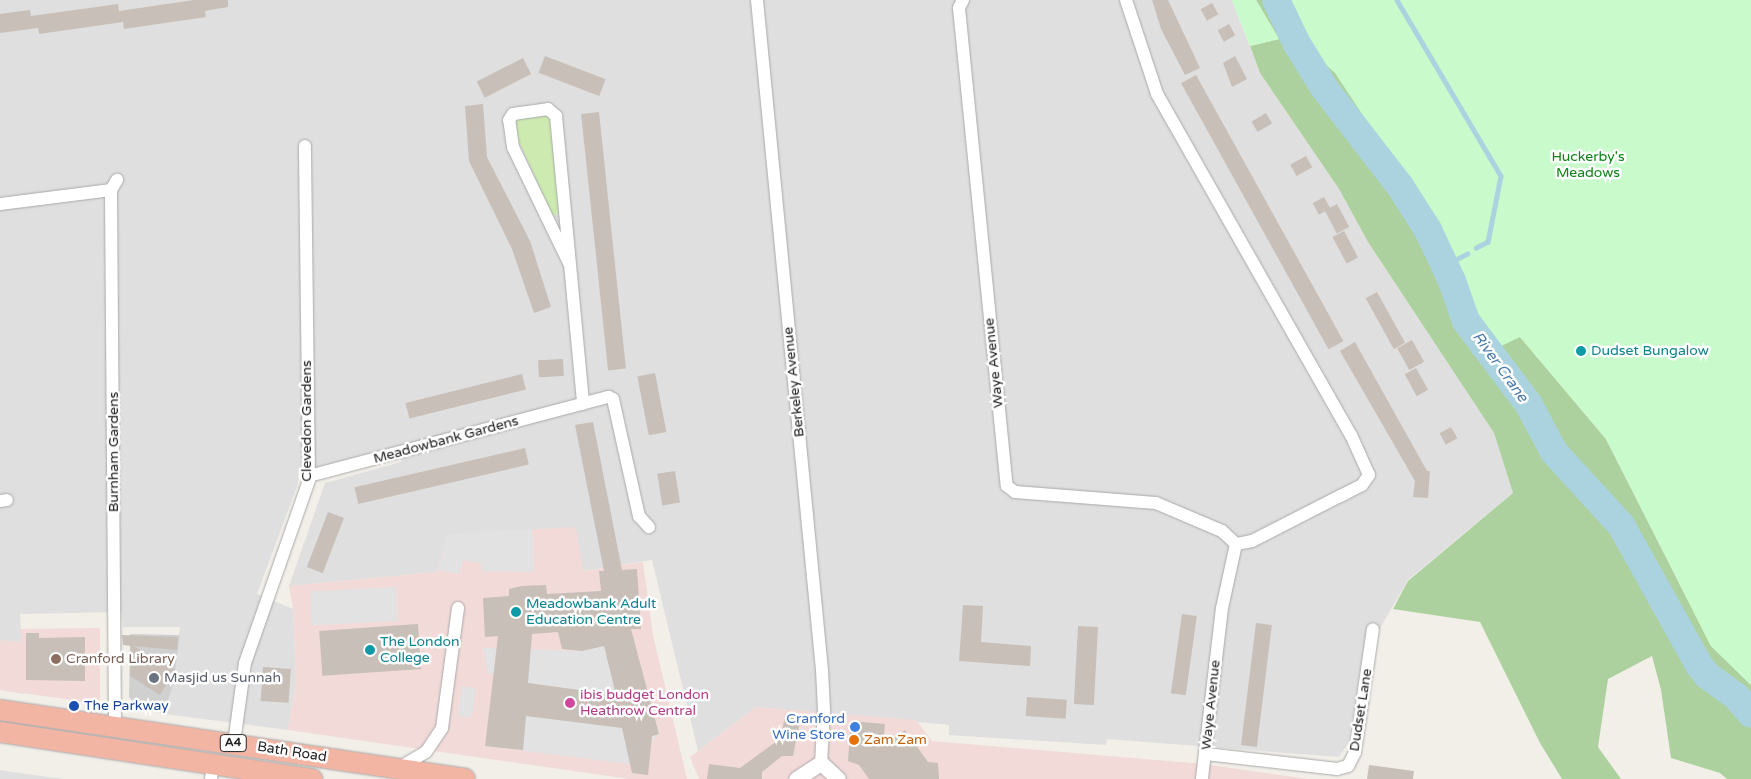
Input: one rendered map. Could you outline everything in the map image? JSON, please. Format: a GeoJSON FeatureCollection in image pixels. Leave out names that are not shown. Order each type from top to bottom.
{"type":"FeatureCollection","features":[{"type":"Feature","properties":{"kind":"highway","name":"Bath Road"},"geometry":{"type":"LineString","coordinates":[[0,710],[466,779]]}},
{"type":"Feature","properties":{"kind":"highway","name":"Bath Road"},"geometry":{"type":"LineString","coordinates":[[0,732],[212,771],[312,779]]}},
{"type":"Feature","properties":{"kind":"street","name":"Berkeley Avenue"},"geometry":{"type":"LineString","coordinates":[[757,0],[822,670],[824,710],[821,763]]}},
{"type":"Feature","properties":{"kind":"street","name":"Waye Avenue"},"geometry":{"type":"LineString","coordinates":[[963,0],[959,8],[1007,486],[1015,492],[1156,503],[1222,531],[1236,544],[1222,608],[1202,779]]}},
{"type":"Feature","properties":{"kind":"street"},"geometry":{"type":"LineString","coordinates":[[1126,0],[1157,94],[1367,466],[1369,476],[1362,485],[1252,540],[1236,544]]}},
{"type":"Feature","properties":{"kind":"street"},"geometry":{"type":"LineString","coordinates":[[569,263],[513,147],[509,120],[513,114],[548,109],[556,116],[583,404]]}},
{"type":"Feature","properties":{"kind":"street","name":"Clevedon Gardens"},"geometry":{"type":"LineString","coordinates":[[234,744],[245,663],[308,476],[305,146]]}},
{"type":"Feature","properties":{"kind":"street","name":"Burnham Gardens"},"geometry":{"type":"LineString","coordinates":[[0,204],[114,185],[115,727]]}},
{"type":"Feature","properties":{"kind":"street","name":"Meadowbank Gardens"},"geometry":{"type":"LineString","coordinates":[[308,476],[609,397],[613,399],[639,516],[649,527]]}},
{"type":"Feature","properties":{"kind":"street"},"geometry":{"type":"LineString","coordinates":[[431,774],[435,740],[445,717],[458,608]]}},
{"type":"Feature","properties":{"kind":"street","name":"Dudset Lane"},"geometry":{"type":"LineString","coordinates":[[1206,754],[1337,769],[1348,766],[1355,752],[1373,629]]}},
{"type":"Feature","properties":{"kind":"street"},"geometry":{"type":"LineString","coordinates":[[396,768],[418,759],[435,740]]}},
{"type":"Feature","properties":{"kind":"street"},"geometry":{"type":"LineString","coordinates":[[796,779],[821,763],[838,779]]}},
{"type":"Feature","properties":{"kind":"shaded area"},"geometry":{"type":"Polygon","coordinates":[[[0,0],[1232,0],[1260,73],[1339,189],[1368,242],[1494,433],[1513,493],[1408,580],[1379,630],[1367,629],[1348,744],[1339,757],[1107,739],[1106,745],[949,735],[949,725],[756,707],[698,751],[652,560],[583,571],[448,534],[437,572],[289,586],[325,483],[401,462],[401,445],[298,472],[298,484],[257,594],[293,609],[296,682],[288,730],[164,714],[173,685],[180,627],[123,627],[122,612],[20,614],[24,694],[0,690],[0,0]]]}},
{"type":"Feature","properties":{"kind":"shaded area"},"geometry":{"type":"Polygon","coordinates":[[[576,527],[583,571],[643,562],[653,635],[687,779],[629,779],[288,730],[296,682],[293,609],[289,586],[437,572],[448,534],[576,527]]]}},
{"type":"Feature","properties":{"kind":"shaded area"},"geometry":{"type":"Polygon","coordinates":[[[532,529],[534,572],[482,571],[481,563],[463,560],[459,574],[438,570],[448,534],[532,529]]]}},
{"type":"Feature","properties":{"kind":"shaded area"},"geometry":{"type":"Polygon","coordinates":[[[396,587],[398,621],[312,625],[310,592],[396,587]]]}},
{"type":"Feature","properties":{"kind":"shaded area"},"geometry":{"type":"Polygon","coordinates":[[[100,628],[100,699],[95,703],[0,690],[0,640],[21,642],[20,629],[100,628]]]}},
{"type":"Feature","properties":{"kind":"shaded area"},"geometry":{"type":"Polygon","coordinates":[[[130,634],[180,635],[173,685],[164,714],[138,709],[129,697],[130,634]]]}},
{"type":"Feature","properties":{"kind":"shaded area"},"geometry":{"type":"Polygon","coordinates":[[[633,638],[659,734],[630,764],[485,746],[494,673],[488,674],[483,648],[582,651],[633,638]]]}},
{"type":"Feature","properties":{"kind":"shaded area"},"geometry":{"type":"Polygon","coordinates":[[[462,686],[476,688],[472,718],[458,716],[462,686]]]}},
{"type":"Feature","properties":{"kind":"shaded area"},"geometry":{"type":"Polygon","coordinates":[[[756,707],[916,720],[932,741],[1204,764],[1307,779],[699,779],[690,757],[756,707]]]}},
{"type":"Feature","properties":{"kind":"shaded area"},"geometry":{"type":"Polygon","coordinates":[[[0,770],[19,773],[65,779],[0,779],[0,770]]]}},
{"type":"Feature","properties":{"kind":"green space"},"geometry":{"type":"Polygon","coordinates":[[[1232,0],[1256,0],[1279,39],[1250,46],[1232,0]]]}},
{"type":"Feature","properties":{"kind":"green space"},"geometry":{"type":"Polygon","coordinates":[[[1256,0],[1614,0],[1520,337],[1606,439],[1711,646],[1751,685],[1751,779],[1727,779],[1720,773],[1671,758],[1661,690],[1652,656],[1608,679],[1598,747],[1621,779],[1562,779],[1540,743],[1480,622],[1393,609],[1408,581],[1513,493],[1494,433],[1368,242],[1339,189],[1260,73],[1250,46],[1279,39],[1256,0]]]}},
{"type":"Feature","properties":{"kind":"green space","name":"Huckerby's Meadows"},"geometry":{"type":"Polygon","coordinates":[[[1282,0],[1751,0],[1751,685],[1711,646],[1606,439],[1520,337],[1497,348],[1474,319],[1445,245],[1423,207],[1335,73],[1304,45],[1282,0]]]}},
{"type":"Feature","properties":{"kind":"green space"},"geometry":{"type":"Polygon","coordinates":[[[545,115],[550,117],[560,211],[556,215],[552,214],[517,137],[517,120],[545,115]]]}},
{"type":"Feature","properties":{"kind":"building"},"geometry":{"type":"Polygon","coordinates":[[[194,0],[228,0],[228,7],[205,11],[206,17],[124,29],[123,22],[39,34],[38,28],[0,33],[0,14],[30,10],[31,16],[118,4],[119,11],[194,0]]]}},
{"type":"Feature","properties":{"kind":"building"},"geometry":{"type":"Polygon","coordinates":[[[1152,0],[1168,0],[1200,68],[1185,75],[1161,29],[1152,0]]]}},
{"type":"Feature","properties":{"kind":"building"},"geometry":{"type":"Polygon","coordinates":[[[1212,3],[1218,14],[1207,21],[1201,9],[1212,3]]]}},
{"type":"Feature","properties":{"kind":"building"},"geometry":{"type":"Polygon","coordinates":[[[1229,24],[1235,35],[1224,42],[1218,30],[1229,24]]]}},
{"type":"Feature","properties":{"kind":"building"},"geometry":{"type":"Polygon","coordinates":[[[545,56],[606,79],[599,96],[539,73],[545,56]]]}},
{"type":"Feature","properties":{"kind":"building"},"geometry":{"type":"Polygon","coordinates":[[[1235,56],[1247,79],[1232,87],[1223,63],[1235,56]]]}},
{"type":"Feature","properties":{"kind":"building"},"geometry":{"type":"Polygon","coordinates":[[[523,58],[531,74],[485,98],[477,82],[523,58]]]}},
{"type":"Feature","properties":{"kind":"building"},"geometry":{"type":"Polygon","coordinates":[[[1196,75],[1343,341],[1329,349],[1181,83],[1196,75]]]}},
{"type":"Feature","properties":{"kind":"building"},"geometry":{"type":"Polygon","coordinates":[[[483,104],[487,157],[530,241],[551,307],[534,313],[512,249],[469,161],[465,106],[483,104]]]}},
{"type":"Feature","properties":{"kind":"building"},"geometry":{"type":"Polygon","coordinates":[[[599,112],[626,369],[608,370],[581,114],[599,112]]]}},
{"type":"Feature","properties":{"kind":"building"},"geometry":{"type":"Polygon","coordinates":[[[1266,113],[1272,123],[1258,132],[1251,122],[1266,113]]]}},
{"type":"Feature","properties":{"kind":"building"},"geometry":{"type":"Polygon","coordinates":[[[1306,156],[1312,167],[1297,176],[1290,165],[1306,156]]]}},
{"type":"Feature","properties":{"kind":"building"},"geometry":{"type":"Polygon","coordinates":[[[1324,197],[1330,208],[1319,215],[1313,203],[1324,197]]]}},
{"type":"Feature","properties":{"kind":"building"},"geometry":{"type":"Polygon","coordinates":[[[1337,204],[1349,227],[1337,234],[1325,211],[1337,204]]]}},
{"type":"Feature","properties":{"kind":"building"},"geometry":{"type":"Polygon","coordinates":[[[1344,231],[1358,257],[1347,264],[1333,237],[1344,231]]]}},
{"type":"Feature","properties":{"kind":"building"},"geometry":{"type":"Polygon","coordinates":[[[1377,292],[1405,343],[1394,349],[1366,298],[1377,292]]]}},
{"type":"Feature","properties":{"kind":"building"},"geometry":{"type":"Polygon","coordinates":[[[1412,340],[1424,362],[1409,370],[1397,348],[1412,340]]]}},
{"type":"Feature","properties":{"kind":"building"},"geometry":{"type":"Polygon","coordinates":[[[1355,342],[1427,471],[1430,471],[1428,498],[1413,497],[1415,481],[1340,351],[1355,342]]]}},
{"type":"Feature","properties":{"kind":"building"},"geometry":{"type":"Polygon","coordinates":[[[563,359],[564,376],[539,377],[538,360],[563,359]]]}},
{"type":"Feature","properties":{"kind":"building"},"geometry":{"type":"Polygon","coordinates":[[[1416,368],[1428,390],[1417,396],[1405,374],[1416,368]]]}},
{"type":"Feature","properties":{"kind":"building"},"geometry":{"type":"Polygon","coordinates":[[[655,373],[666,432],[649,435],[637,376],[655,373]]]}},
{"type":"Feature","properties":{"kind":"building"},"geometry":{"type":"Polygon","coordinates":[[[522,374],[526,390],[409,419],[406,403],[522,374]]]}},
{"type":"Feature","properties":{"kind":"building"},"geometry":{"type":"Polygon","coordinates":[[[593,422],[622,570],[637,569],[641,629],[631,629],[659,734],[652,736],[648,775],[632,773],[622,728],[526,716],[523,750],[485,746],[498,636],[485,637],[483,598],[509,596],[509,589],[521,586],[546,585],[547,594],[601,591],[599,571],[604,571],[575,425],[593,422]],[[558,632],[532,634],[528,683],[616,695],[604,646],[582,651],[562,649],[558,632]]]}},
{"type":"Feature","properties":{"kind":"building"},"geometry":{"type":"Polygon","coordinates":[[[1451,427],[1457,438],[1446,445],[1440,433],[1451,427]]]}},
{"type":"Feature","properties":{"kind":"building"},"geometry":{"type":"Polygon","coordinates":[[[525,448],[529,465],[358,504],[354,487],[525,448]]]}},
{"type":"Feature","properties":{"kind":"building"},"geometry":{"type":"Polygon","coordinates":[[[675,471],[680,503],[662,505],[657,474],[675,471]]]}},
{"type":"Feature","properties":{"kind":"building"},"geometry":{"type":"Polygon","coordinates":[[[328,512],[344,518],[323,573],[307,567],[328,512]]]}},
{"type":"Feature","properties":{"kind":"building"},"geometry":{"type":"Polygon","coordinates":[[[963,605],[983,606],[981,642],[1031,646],[1030,666],[959,661],[963,605]]]}},
{"type":"Feature","properties":{"kind":"building"},"geometry":{"type":"Polygon","coordinates":[[[1182,614],[1197,616],[1186,695],[1171,693],[1182,614]]]}},
{"type":"Feature","properties":{"kind":"building"},"geometry":{"type":"Polygon","coordinates":[[[1256,623],[1272,625],[1257,747],[1241,745],[1256,623]]]}},
{"type":"Feature","properties":{"kind":"building","name":"The London College"},"geometry":{"type":"Polygon","coordinates":[[[418,624],[421,669],[322,676],[319,631],[418,624]]]}},
{"type":"Feature","properties":{"kind":"building"},"geometry":{"type":"Polygon","coordinates":[[[1078,626],[1098,627],[1094,705],[1074,704],[1078,626]]]}},
{"type":"Feature","properties":{"kind":"building","name":"Cranford Library"},"geometry":{"type":"Polygon","coordinates":[[[26,633],[39,633],[39,638],[85,637],[85,681],[26,680],[26,633]]]}},
{"type":"Feature","properties":{"kind":"building"},"geometry":{"type":"Polygon","coordinates":[[[122,635],[178,637],[177,650],[134,646],[175,670],[160,695],[130,676],[131,646],[123,645],[122,635]]]}},
{"type":"Feature","properties":{"kind":"building"},"geometry":{"type":"Polygon","coordinates":[[[263,667],[291,669],[289,703],[261,701],[263,667]]]}},
{"type":"Feature","properties":{"kind":"building"},"geometry":{"type":"Polygon","coordinates":[[[1027,697],[1067,700],[1066,719],[1026,716],[1027,697]]]}},
{"type":"Feature","properties":{"kind":"building"},"geometry":{"type":"Polygon","coordinates":[[[785,714],[801,716],[793,756],[782,756],[762,772],[762,779],[707,779],[709,764],[740,768],[777,741],[782,733],[785,714]]]}},
{"type":"Feature","properties":{"kind":"building"},"geometry":{"type":"Polygon","coordinates":[[[851,721],[885,724],[883,746],[905,730],[928,762],[938,763],[939,779],[869,779],[859,765],[848,761],[851,721]]]}},
{"type":"Feature","properties":{"kind":"building"},"geometry":{"type":"Polygon","coordinates":[[[1369,765],[1414,771],[1413,779],[1367,779],[1369,765]]]}},
{"type":"Feature","properties":{"kind":"waterway","name":"River Crane"},"geometry":{"type":"LineString","coordinates":[[1276,0],[1297,44],[1325,89],[1400,186],[1428,230],[1452,281],[1466,321],[1529,405],[1554,452],[1621,525],[1699,665],[1708,676],[1736,696],[1751,714]]}},
{"type":"Feature","properties":{"kind":"waterway"},"geometry":{"type":"LineString","coordinates":[[1397,0],[1501,176],[1488,242],[1476,248]]}},
{"type":"Feature","properties":{"kind":"waterway"},"geometry":{"type":"LineString","coordinates":[[1445,265],[1467,254]]}},
{"type":"Feature","properties":{"kind":"place","name":"Dudset Bungalow"},"geometry":{"type":"Point","coordinates":[1581,351]}},
{"type":"Feature","properties":{"kind":"place","name":"Meadowbank Adult Education Centre"},"geometry":{"type":"Point","coordinates":[516,612]}},
{"type":"Feature","properties":{"kind":"place","name":"The London College"},"geometry":{"type":"Point","coordinates":[370,650]}},
{"type":"Feature","properties":{"kind":"place","name":"Cranford Library"},"geometry":{"type":"Point","coordinates":[56,659]}},
{"type":"Feature","properties":{"kind":"place","name":"Masjid us Sunnah"},"geometry":{"type":"Point","coordinates":[154,678]}},
{"type":"Feature","properties":{"kind":"place","name":"ibis budget London Heathrow Central"},"geometry":{"type":"Point","coordinates":[570,703]}},
{"type":"Feature","properties":{"kind":"place","name":"The Parkway"},"geometry":{"type":"Point","coordinates":[74,706]}},
{"type":"Feature","properties":{"kind":"place","name":"Cranford Wine Store"},"geometry":{"type":"Point","coordinates":[855,727]}},
{"type":"Feature","properties":{"kind":"place","name":"Zam Zam"},"geometry":{"type":"Point","coordinates":[854,740]}}]}
